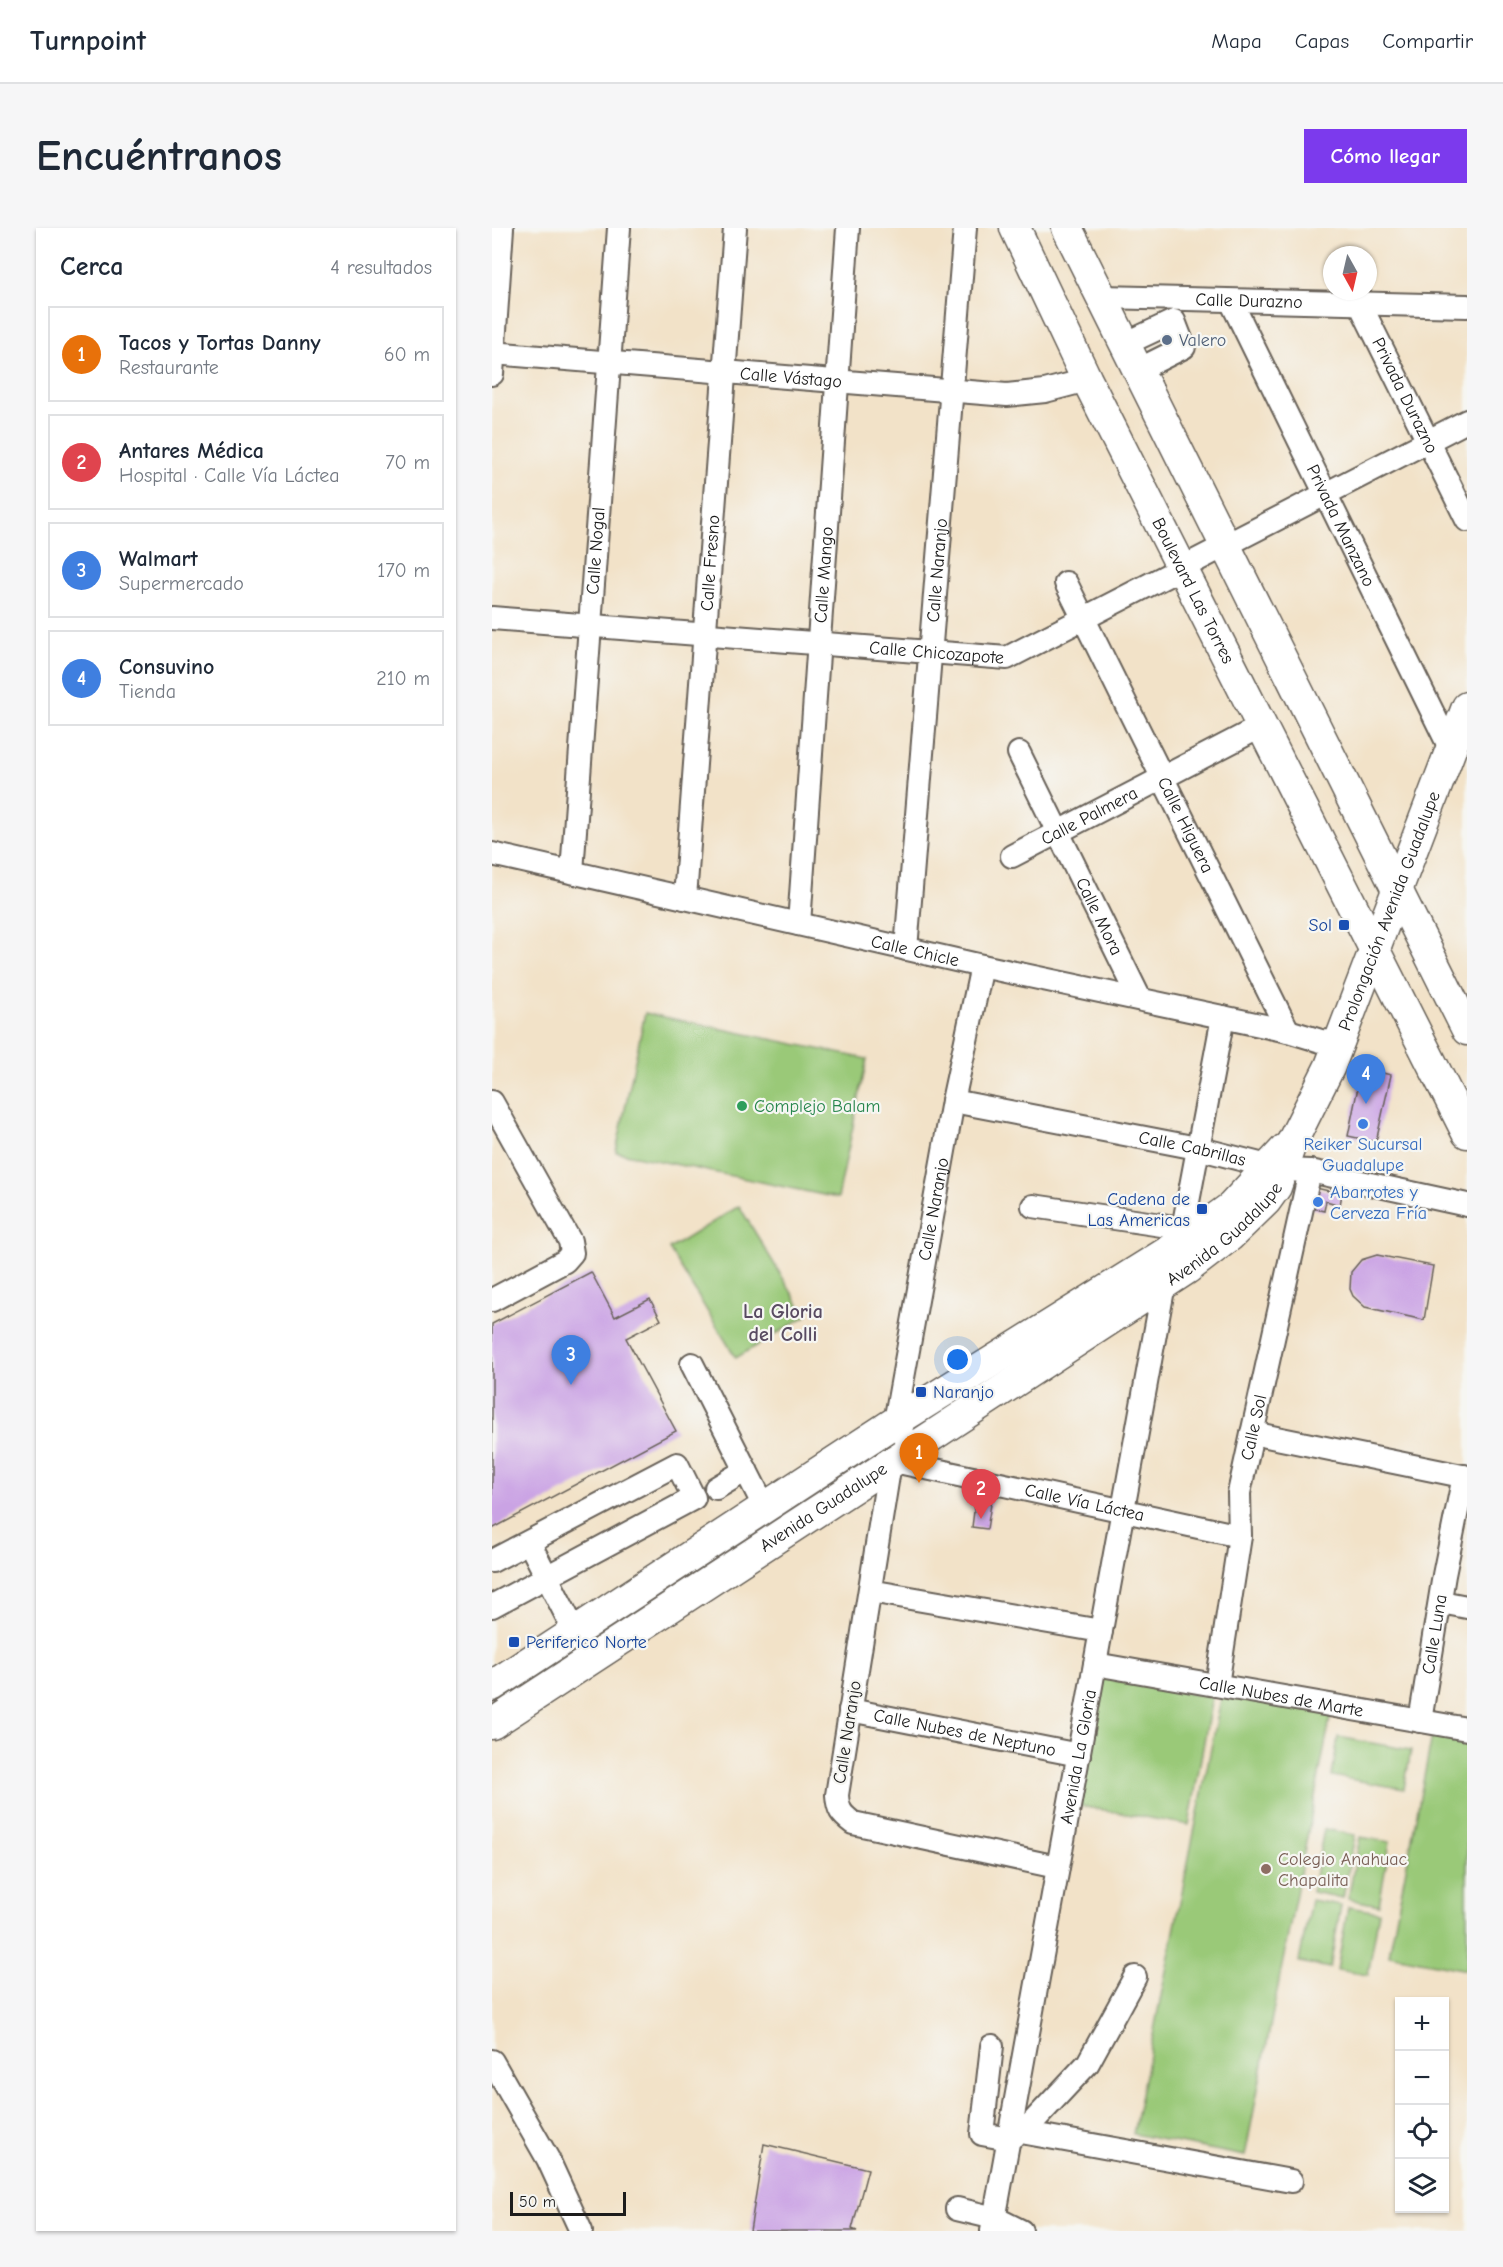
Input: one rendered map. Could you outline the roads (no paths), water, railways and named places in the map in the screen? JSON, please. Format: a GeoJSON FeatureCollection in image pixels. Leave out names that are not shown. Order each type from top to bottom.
{"type":"FeatureCollection","features":[{"type":"Feature","properties":{"kind":"main road","name":"Boulevard Las Torres"},"geometry":{"type":"LineString","coordinates":[[1015,228],[1087,380],[1467,1133]]}},
{"type":"Feature","properties":{"kind":"main road"},"geometry":{"type":"LineString","coordinates":[[1067,228],[1467,1030]]}},
{"type":"Feature","properties":{"kind":"main road","name":"Prolongación Avenida Guadalupe"},"geometry":{"type":"LineString","coordinates":[[1288,1163],[1340,1042],[1467,708]]}},
{"type":"Feature","properties":{"kind":"main road","name":"Avenida Guadalupe"},"geometry":{"type":"LineString","coordinates":[[492,1686],[1181,1236],[1231,1207],[1288,1163]]}},
{"type":"Feature","properties":{"kind":"main road","name":"Avenida Guadalupe"},"geometry":{"type":"LineString","coordinates":[[492,1724],[1164,1284],[1230,1236],[1266,1201],[1288,1163]]}},
{"type":"Feature","properties":{"kind":"street"},"geometry":{"type":"LineString","coordinates":[[492,360],[502,228]]}},
{"type":"Feature","properties":{"kind":"street","name":"Calle Nogal"},"geometry":{"type":"LineString","coordinates":[[572,872],[619,228]]}},
{"type":"Feature","properties":{"kind":"street","name":"Calle Fresno"},"geometry":{"type":"LineString","coordinates":[[685,898],[735,228]]}},
{"type":"Feature","properties":{"kind":"street","name":"Calle Mango"},"geometry":{"type":"LineString","coordinates":[[799,924],[848,228]]}},
{"type":"Feature","properties":{"kind":"street","name":"Calle Naranjo"},"geometry":{"type":"LineString","coordinates":[[906,949],[965,228]]}},
{"type":"Feature","properties":{"kind":"street","name":"Calle Durazno"},"geometry":{"type":"LineString","coordinates":[[1102,297],[1467,306]]}},
{"type":"Feature","properties":{"kind":"street"},"geometry":{"type":"LineString","coordinates":[[1125,344],[1174,321],[1185,299]]}},
{"type":"Feature","properties":{"kind":"street","name":"Privada Manzano"},"geometry":{"type":"LineString","coordinates":[[1231,301],[1451,750]]}},
{"type":"Feature","properties":{"kind":"street","name":"Privada Durazno"},"geometry":{"type":"LineString","coordinates":[[1360,304],[1467,520]]}},
{"type":"Feature","properties":{"kind":"street"},"geometry":{"type":"LineString","coordinates":[[1138,370],[1184,347],[1174,321]]}},
{"type":"Feature","properties":{"kind":"street","name":"Calle Vástago"},"geometry":{"type":"LineString","coordinates":[[492,360],[609,363],[1026,395],[1087,380]]}},
{"type":"Feature","properties":{"kind":"street","name":"Calle Chicozapote"},"geometry":{"type":"LineString","coordinates":[[492,618],[1007,658],[1467,421]]}},
{"type":"Feature","properties":{"kind":"street","name":"Calle Higuera"},"geometry":{"type":"LineString","coordinates":[[1066,583],[1288,1031]]}},
{"type":"Feature","properties":{"kind":"street","name":"Calle Palmera"},"geometry":{"type":"LineString","coordinates":[[1012,856],[1262,726]]}},
{"type":"Feature","properties":{"kind":"street","name":"Calle Mora"},"geometry":{"type":"LineString","coordinates":[[1019,753],[1140,999]]}},
{"type":"Feature","properties":{"kind":"street","name":"Calle Chicle"},"geometry":{"type":"LineString","coordinates":[[492,854],[982,966],[1288,1031],[1321,1041],[1340,1042]]}},
{"type":"Feature","properties":{"kind":"street","name":"Calle Naranjo"},"geometry":{"type":"LineString","coordinates":[[895,1422],[953,1101],[982,966]]}},
{"type":"Feature","properties":{"kind":"street"},"geometry":{"type":"LineString","coordinates":[[1033,1206],[1181,1236],[1223,1017]]}},
{"type":"Feature","properties":{"kind":"street","name":"Calle Cabrillas"},"geometry":{"type":"LineString","coordinates":[[953,1101],[1197,1148],[1288,1163],[1467,1205]]}},
{"type":"Feature","properties":{"kind":"street"},"geometry":{"type":"LineString","coordinates":[[492,1102],[570,1241],[572,1253],[565,1261],[492,1299]]}},
{"type":"Feature","properties":{"kind":"street","name":"Calle Sol"},"geometry":{"type":"LineString","coordinates":[[1216,1685],[1240,1536],[1239,1493],[1252,1433],[1288,1163]]}},
{"type":"Feature","properties":{"kind":"street","name":"Avenida La Gloria"},"geometry":{"type":"LineString","coordinates":[[994,2224],[1015,2136],[1057,1867],[1164,1284]]}},
{"type":"Feature","properties":{"kind":"street"},"geometry":{"type":"LineString","coordinates":[[692,1364],[765,1508]]}},
{"type":"Feature","properties":{"kind":"street"},"geometry":{"type":"LineString","coordinates":[[895,1422],[899,1457]]}},
{"type":"Feature","properties":{"kind":"street"},"geometry":{"type":"LineString","coordinates":[[1252,1433],[1465,1477]]}},
{"type":"Feature","properties":{"kind":"street","name":"Calle Naranjo"},"geometry":{"type":"LineString","coordinates":[[899,1457],[870,1591],[850,1710],[837,1795],[841,1814],[853,1823],[1057,1867]]}},
{"type":"Feature","properties":{"kind":"street","name":"Calle Vía Láctea"},"geometry":{"type":"LineString","coordinates":[[899,1457],[1240,1536]]}},
{"type":"Feature","properties":{"kind":"street"},"geometry":{"type":"LineString","coordinates":[[492,1561],[677,1464],[694,1498],[492,1605]]}},
{"type":"Feature","properties":{"kind":"street"},"geometry":{"type":"LineString","coordinates":[[716,1488],[746,1470]]}},
{"type":"Feature","properties":{"kind":"street","name":"Calle Luna"},"geometry":{"type":"LineString","coordinates":[[1420,1721],[1465,1477]]}},
{"type":"Feature","properties":{"kind":"street"},"geometry":{"type":"LineString","coordinates":[[529,1542],[575,1632]]}},
{"type":"Feature","properties":{"kind":"street"},"geometry":{"type":"LineString","coordinates":[[870,1591],[1101,1631]]}},
{"type":"Feature","properties":{"kind":"street"},"geometry":{"type":"LineString","coordinates":[[1441,1602],[1467,1606]]}},
{"type":"Feature","properties":{"kind":"street","name":"Calle Nubes de Marte"},"geometry":{"type":"LineString","coordinates":[[1095,1664],[1467,1729]]}},
{"type":"Feature","properties":{"kind":"street","name":"Calle Nubes de Neptuno"},"geometry":{"type":"LineString","coordinates":[[850,1710],[1079,1755]]}},
{"type":"Feature","properties":{"kind":"street"},"geometry":{"type":"LineString","coordinates":[[1015,2136],[1030,2125],[1088,2063],[1135,1977]]}},
{"type":"Feature","properties":{"kind":"street"},"geometry":{"type":"LineString","coordinates":[[992,2046],[982,2134],[1015,2136],[1291,2181]]}},
{"type":"Feature","properties":{"kind":"street"},"geometry":{"type":"LineString","coordinates":[[492,2061],[548,2159],[581,2231]]}},
{"type":"Feature","properties":{"kind":"street"},"geometry":{"type":"LineString","coordinates":[[957,2209],[994,2224],[1021,2231]]}},
{"type":"Feature","properties":{"kind":"place","name":"Valero"},"geometry":{"type":"Point","coordinates":[1167,340]}},
{"type":"Feature","properties":{"kind":"place","name":"Sol"},"geometry":{"type":"Point","coordinates":[1344,925]}},
{"type":"Feature","properties":{"kind":"place","name":"Consuvino"},"geometry":{"type":"Point","coordinates":[1366,1104]}},
{"type":"Feature","properties":{"kind":"place","name":"Complejo Balam"},"geometry":{"type":"Point","coordinates":[742,1106]}},
{"type":"Feature","properties":{"kind":"place","name":"Reiker Sucursal Guadalupe"},"geometry":{"type":"Point","coordinates":[1363,1124]}},
{"type":"Feature","properties":{"kind":"place","name":"Abarrotes y Cerveza Fría"},"geometry":{"type":"Point","coordinates":[1318,1202]}},
{"type":"Feature","properties":{"kind":"place","name":"Cadena de Las Americas"},"geometry":{"type":"Point","coordinates":[1202,1209]}},
{"type":"Feature","properties":{"kind":"place","name":"Walmart"},"geometry":{"type":"Point","coordinates":[571,1385]}},
{"type":"Feature","properties":{"kind":"place","name":"Naranjo"},"geometry":{"type":"Point","coordinates":[921,1392]}},
{"type":"Feature","properties":{"kind":"place","name":"Tacos y Tortas Danny"},"geometry":{"type":"Point","coordinates":[919,1483]}},
{"type":"Feature","properties":{"kind":"place","name":"Antares Médica"},"geometry":{"type":"Point","coordinates":[981,1519]}},
{"type":"Feature","properties":{"kind":"place","name":"Periferico Norte"},"geometry":{"type":"Point","coordinates":[514,1642]}},
{"type":"Feature","properties":{"kind":"place","name":"Colegio Anahuac Chapalita"},"geometry":{"type":"Point","coordinates":[1266,1869]}},
{"type":"Feature","properties":{"kind":"district","name":"La Gloria del Colli"},"geometry":{"type":"Point","coordinates":[783,1322]}}]}
